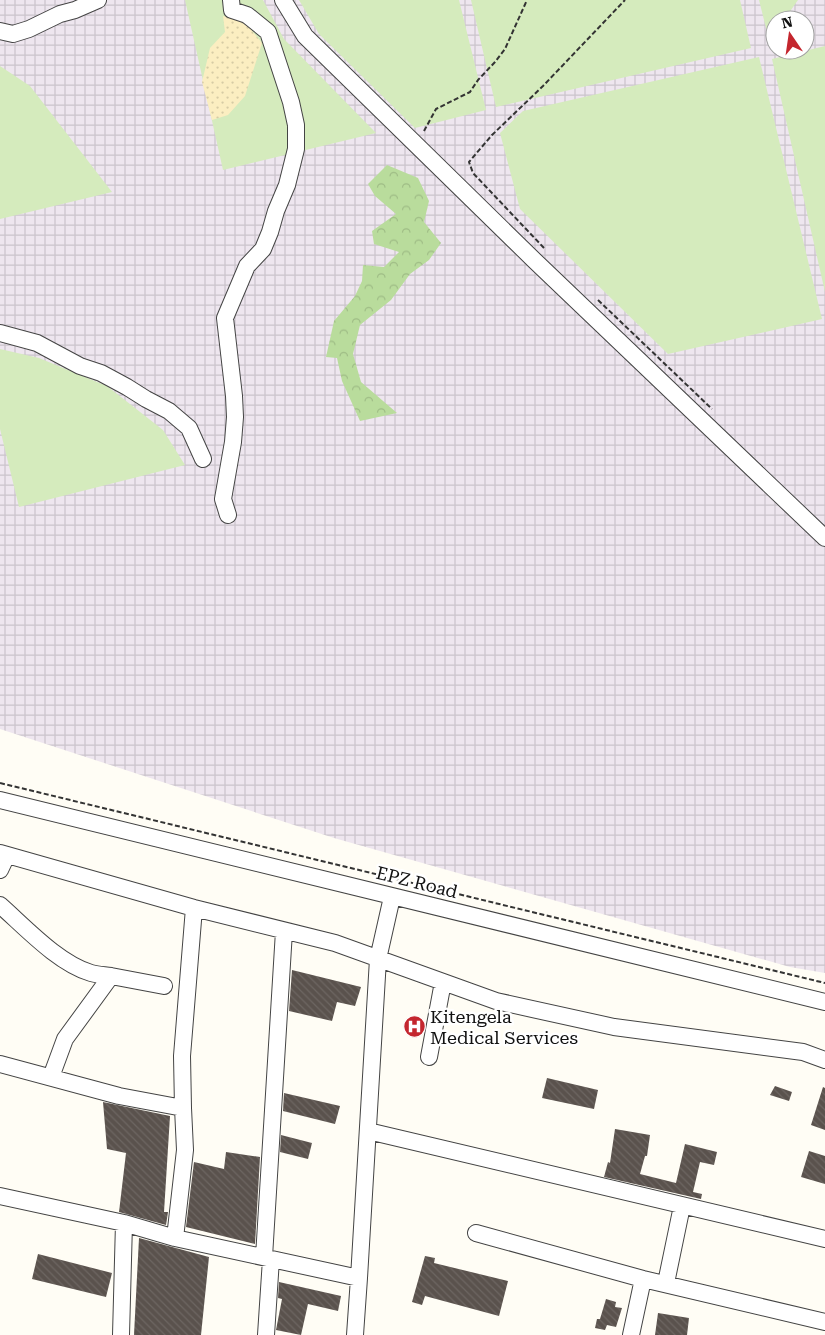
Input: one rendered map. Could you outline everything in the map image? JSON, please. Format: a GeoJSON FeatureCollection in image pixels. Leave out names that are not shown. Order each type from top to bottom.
{"type":"FeatureCollection","features":[{"type":"Feature","properties":{"kind":"street"},"geometry":{"type":"LineString","coordinates":[[0,31],[13,34],[29,29],[43,21],[98,0]]}},
{"type":"Feature","properties":{"kind":"street"},"geometry":{"type":"LineString","coordinates":[[228,515],[223,499],[233,442],[234,417],[233,388],[225,318],[247,266],[263,249],[287,185],[296,149],[296,125],[291,102],[268,32],[247,15],[232,10],[231,0]]}},
{"type":"Feature","properties":{"kind":"street"},"geometry":{"type":"LineString","coordinates":[[284,0],[305,36],[535,262],[825,538]]}},
{"type":"Feature","properties":{"kind":"street"},"geometry":{"type":"LineString","coordinates":[[0,333],[37,343],[80,366],[100,373],[169,411],[189,428],[203,459]]}},
{"type":"Feature","properties":{"kind":"street","name":"EPZ Road"},"geometry":{"type":"LineString","coordinates":[[0,800],[825,1002]]}},
{"type":"Feature","properties":{"kind":"street"},"geometry":{"type":"LineString","coordinates":[[0,870],[4,854],[194,908],[335,943],[496,1001],[614,1027],[803,1052],[825,1060]]}},
{"type":"Feature","properties":{"kind":"street"},"geometry":{"type":"LineString","coordinates":[[355,1335],[378,959],[392,897]]}},
{"type":"Feature","properties":{"kind":"street"},"geometry":{"type":"LineString","coordinates":[[0,905],[52,951],[91,973],[164,986]]}},
{"type":"Feature","properties":{"kind":"street"},"geometry":{"type":"LineString","coordinates":[[175,1238],[185,1150],[182,1056],[194,908]]}},
{"type":"Feature","properties":{"kind":"street"},"geometry":{"type":"LineString","coordinates":[[266,1335],[284,931]]}},
{"type":"Feature","properties":{"kind":"street"},"geometry":{"type":"LineString","coordinates":[[51,1077],[65,1039],[111,976]]}},
{"type":"Feature","properties":{"kind":"street"},"geometry":{"type":"LineString","coordinates":[[429,1057],[443,982]]}},
{"type":"Feature","properties":{"kind":"street"},"geometry":{"type":"LineString","coordinates":[[0,1064],[119,1096],[183,1108]]}},
{"type":"Feature","properties":{"kind":"street"},"geometry":{"type":"LineString","coordinates":[[368,1131],[825,1239]]}},
{"type":"Feature","properties":{"kind":"street"},"geometry":{"type":"LineString","coordinates":[[0,1196],[124,1223],[175,1238],[359,1278]]}},
{"type":"Feature","properties":{"kind":"street"},"geometry":{"type":"LineString","coordinates":[[666,1283],[682,1206]]}},
{"type":"Feature","properties":{"kind":"street"},"geometry":{"type":"LineString","coordinates":[[121,1335],[124,1223]]}},
{"type":"Feature","properties":{"kind":"street"},"geometry":{"type":"LineString","coordinates":[[476,1233],[643,1279],[825,1322]]}},
{"type":"Feature","properties":{"kind":"street"},"geometry":{"type":"LineString","coordinates":[[631,1335],[643,1279]]}},
{"type":"Feature","properties":{"kind":"path"},"geometry":{"type":"LineString","coordinates":[[417,146],[436,109],[470,92],[505,49],[527,0]]}},
{"type":"Feature","properties":{"kind":"path"},"geometry":{"type":"LineString","coordinates":[[543,248],[473,173],[468,162],[492,135],[544,86],[625,0]]}},
{"type":"Feature","properties":{"kind":"path"},"geometry":{"type":"LineString","coordinates":[[598,300],[715,412]]}},
{"type":"Feature","properties":{"kind":"path"},"geometry":{"type":"LineString","coordinates":[[0,783],[825,983]]}},
{"type":"Feature","properties":{"kind":"shaded area"},"geometry":{"type":"Polygon","coordinates":[[[0,0],[825,0],[825,973],[790,967],[334,838],[0,729],[0,0]]]}},
{"type":"Feature","properties":{"kind":"green space"},"geometry":{"type":"Polygon","coordinates":[[[185,0],[263,0],[284,39],[376,133],[223,170],[185,0]]]}},
{"type":"Feature","properties":{"kind":"green space"},"geometry":{"type":"Polygon","coordinates":[[[299,0],[459,0],[486,110],[415,128],[319,34],[299,0]]]}},
{"type":"Feature","properties":{"kind":"green space"},"geometry":{"type":"Polygon","coordinates":[[[471,0],[740,0],[751,48],[496,107],[471,0]]]}},
{"type":"Feature","properties":{"kind":"green space"},"geometry":{"type":"Polygon","coordinates":[[[759,0],[798,0],[791,10],[765,10],[765,24],[759,0]]]}},
{"type":"Feature","properties":{"kind":"green space"},"geometry":{"type":"Polygon","coordinates":[[[825,46],[825,292],[772,60],[815,60],[815,48],[825,46]]]}},
{"type":"Feature","properties":{"kind":"green space"},"geometry":{"type":"Polygon","coordinates":[[[759,57],[822,319],[668,354],[520,209],[500,133],[523,111],[759,57]]]}},
{"type":"Feature","properties":{"kind":"green space"},"geometry":{"type":"Polygon","coordinates":[[[0,66],[30,86],[112,192],[0,219],[0,66]]]}},
{"type":"Feature","properties":{"kind":"green space"},"geometry":{"type":"Polygon","coordinates":[[[387,165],[418,178],[429,201],[424,222],[441,243],[429,260],[410,274],[391,300],[360,325],[353,354],[361,382],[397,413],[360,421],[342,381],[337,358],[326,357],[334,321],[355,296],[362,281],[363,265],[384,267],[399,252],[374,244],[372,231],[396,214],[375,196],[368,184],[387,165]]]}},
{"type":"Feature","properties":{"kind":"green space"},"geometry":{"type":"Polygon","coordinates":[[[0,349],[39,358],[107,386],[163,430],[185,465],[19,507],[0,429],[0,349]]]}},
{"type":"Feature","properties":{"kind":"sand"},"geometry":{"type":"Polygon","coordinates":[[[223,16],[244,21],[262,43],[245,96],[228,115],[212,120],[202,82],[210,48],[225,32],[223,16]]]}},
{"type":"Feature","properties":{"kind":"building"},"geometry":{"type":"Polygon","coordinates":[[[292,970],[361,987],[355,1006],[337,1002],[332,1021],[289,1011],[292,970]]]}},
{"type":"Feature","properties":{"kind":"building"},"geometry":{"type":"Polygon","coordinates":[[[547,1078],[598,1090],[594,1109],[542,1098],[547,1078]]]}},
{"type":"Feature","properties":{"kind":"building"},"geometry":{"type":"Polygon","coordinates":[[[775,1086],[792,1092],[789,1101],[770,1095],[775,1086]]]}},
{"type":"Feature","properties":{"kind":"building"},"geometry":{"type":"Polygon","coordinates":[[[823,1087],[825,1088],[825,1130],[811,1125],[823,1087]]]}},
{"type":"Feature","properties":{"kind":"building"},"geometry":{"type":"Polygon","coordinates":[[[284,1093],[340,1106],[335,1124],[283,1111],[284,1093]]]}},
{"type":"Feature","properties":{"kind":"building"},"geometry":{"type":"Polygon","coordinates":[[[103,1102],[170,1116],[164,1212],[168,1212],[166,1225],[119,1212],[126,1153],[107,1149],[103,1102]]]}},
{"type":"Feature","properties":{"kind":"building"},"geometry":{"type":"Polygon","coordinates":[[[615,1129],[650,1135],[647,1156],[645,1156],[640,1174],[676,1183],[685,1144],[717,1152],[714,1165],[700,1162],[693,1192],[702,1194],[701,1199],[604,1177],[608,1162],[610,1163],[615,1129]]]}},
{"type":"Feature","properties":{"kind":"building"},"geometry":{"type":"Polygon","coordinates":[[[281,1135],[312,1143],[308,1159],[280,1152],[281,1135]]]}},
{"type":"Feature","properties":{"kind":"building"},"geometry":{"type":"Polygon","coordinates":[[[809,1151],[825,1156],[825,1184],[801,1177],[809,1151]]]}},
{"type":"Feature","properties":{"kind":"building"},"geometry":{"type":"Polygon","coordinates":[[[226,1152],[260,1157],[255,1244],[186,1227],[194,1162],[224,1169],[226,1152]]]}},
{"type":"Feature","properties":{"kind":"building"},"geometry":{"type":"Polygon","coordinates":[[[139,1238],[209,1257],[201,1335],[134,1335],[139,1238]]]}},
{"type":"Feature","properties":{"kind":"building"},"geometry":{"type":"Polygon","coordinates":[[[38,1254],[112,1273],[106,1297],[32,1279],[38,1254]]]}},
{"type":"Feature","properties":{"kind":"building"},"geometry":{"type":"Polygon","coordinates":[[[425,1256],[435,1258],[434,1263],[508,1281],[499,1316],[425,1296],[422,1305],[412,1302],[425,1256]]]}},
{"type":"Feature","properties":{"kind":"building"},"geometry":{"type":"Polygon","coordinates":[[[279,1282],[341,1296],[338,1311],[308,1304],[301,1335],[276,1330],[282,1299],[278,1298],[279,1282]]]}},
{"type":"Feature","properties":{"kind":"building"},"geometry":{"type":"Polygon","coordinates":[[[606,1299],[616,1302],[615,1307],[622,1308],[616,1327],[607,1325],[605,1330],[595,1328],[597,1319],[600,1319],[606,1299]]]}},
{"type":"Feature","properties":{"kind":"building"},"geometry":{"type":"Polygon","coordinates":[[[658,1313],[689,1318],[687,1335],[655,1335],[658,1313]]]}},
{"type":"Feature","properties":{"kind":"place","name":"Kitengela Medical Services"},"geometry":{"type":"Point","coordinates":[414,1026]}}]}
